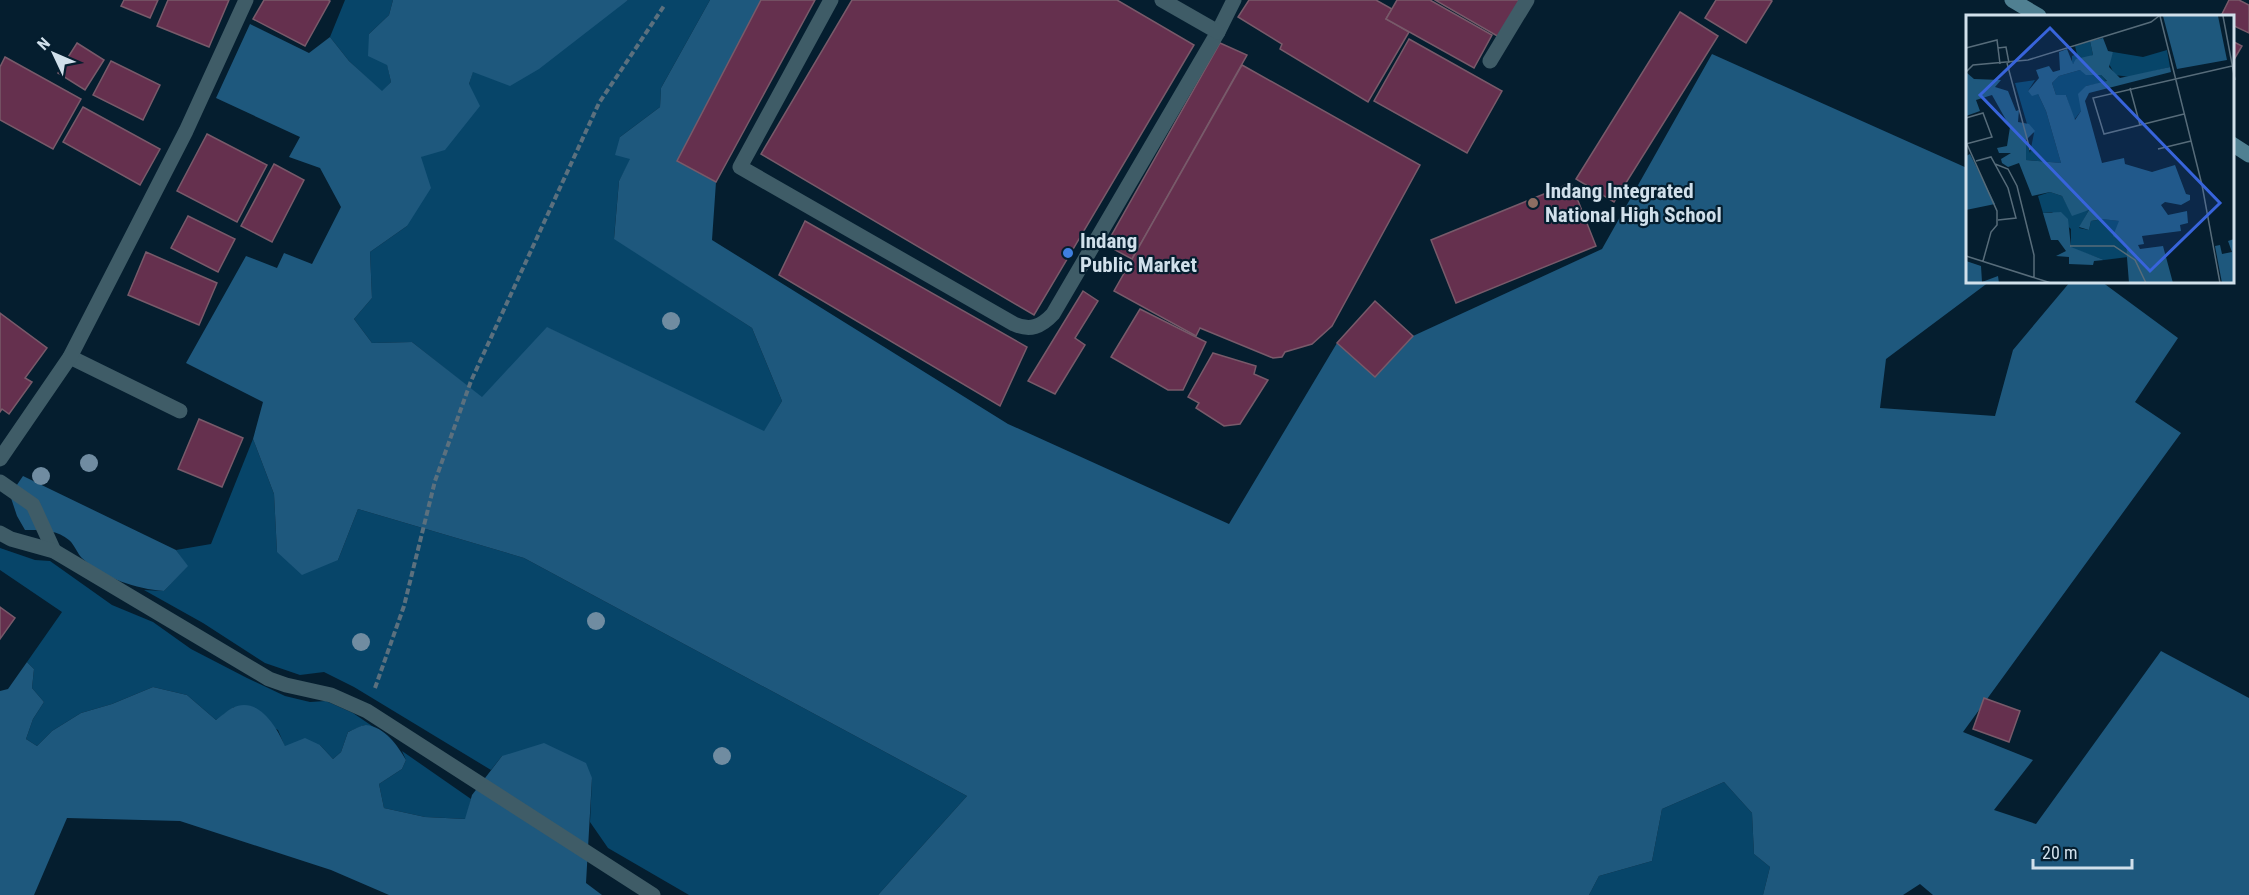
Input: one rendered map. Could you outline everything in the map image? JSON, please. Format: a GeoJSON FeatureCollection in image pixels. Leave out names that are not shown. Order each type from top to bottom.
{"type":"FeatureCollection","features":[{"type":"Feature","properties":{"kind":"street"},"geometry":{"type":"LineString","coordinates":[[0,459],[70,357],[186,131],[246,0]]}},
{"type":"Feature","properties":{"kind":"street"},"geometry":{"type":"LineString","coordinates":[[831,0],[740,167],[1014,324],[1026,328],[1040,325],[1053,314],[1218,32],[1234,0]]}},
{"type":"Feature","properties":{"kind":"street"},"geometry":{"type":"LineString","coordinates":[[1162,0],[1218,32]]}},
{"type":"Feature","properties":{"kind":"street"},"geometry":{"type":"LineString","coordinates":[[1490,61],[1527,0]]}},
{"type":"Feature","properties":{"kind":"street"},"geometry":{"type":"LineString","coordinates":[[2012,0],[2037,15]]}},
{"type":"Feature","properties":{"kind":"street"},"geometry":{"type":"LineString","coordinates":[[2234,145],[2249,155]]}},
{"type":"Feature","properties":{"kind":"street"},"geometry":{"type":"LineString","coordinates":[[70,357],[180,411]]}},
{"type":"Feature","properties":{"kind":"street"},"geometry":{"type":"LineString","coordinates":[[0,482],[33,505],[54,550]]}},
{"type":"Feature","properties":{"kind":"street"},"geometry":{"type":"LineString","coordinates":[[0,533],[11,539],[54,550],[252,670],[286,685],[331,694],[367,711],[653,895]]}},
{"type":"Feature","properties":{"kind":"path"},"geometry":{"type":"LineString","coordinates":[[367,711],[404,606],[435,481],[471,381],[599,103],[664,6]]}},
{"type":"Feature","properties":{"kind":"shaded area"},"geometry":{"type":"Polygon","coordinates":[[[345,0],[393,0],[389,15],[369,34],[387,64],[391,82],[382,92],[349,61],[330,37],[345,0]]]}},
{"type":"Feature","properties":{"kind":"shaded area"},"geometry":{"type":"Polygon","coordinates":[[[393,0],[628,0],[539,69],[510,86],[473,72],[469,84],[480,106],[445,150],[421,157],[431,188],[407,226],[370,252],[372,298],[354,319],[372,343],[412,342],[482,397],[547,327],[764,431],[782,401],[752,328],[614,239],[619,181],[630,159],[615,155],[620,137],[660,107],[661,88],[710,0],[761,0],[677,161],[716,182],[712,240],[1008,424],[1229,524],[1337,343],[1375,377],[1413,336],[1602,249],[1712,54],[1966,168],[1966,284],[1986,284],[1886,359],[1880,408],[1995,416],[2013,350],[2068,284],[2105,284],[2178,338],[2135,402],[2181,433],[1963,732],[2033,760],[1994,810],[2036,824],[2161,651],[2249,698],[2249,895],[1933,895],[1920,884],[1903,895],[1763,895],[1770,867],[1754,854],[1752,813],[1724,782],[1662,809],[1652,861],[1599,876],[1589,895],[878,895],[967,796],[524,558],[358,509],[338,560],[302,575],[277,552],[274,494],[253,439],[263,402],[186,363],[246,256],[277,268],[284,253],[312,264],[341,207],[320,168],[289,157],[300,137],[216,98],[250,24],[309,53],[330,37],[349,61],[382,91],[391,82],[387,65],[368,56],[369,34],[389,15],[393,0]]]}},
{"type":"Feature","properties":{"kind":"shaded area"},"geometry":{"type":"Polygon","coordinates":[[[628,0],[710,0],[661,88],[660,107],[620,137],[631,159],[619,181],[614,238],[752,328],[782,401],[764,432],[548,328],[482,398],[412,342],[372,343],[354,319],[372,298],[370,252],[407,226],[421,157],[469,84],[473,71],[628,0]]]}},
{"type":"Feature","properties":{"kind":"shaded area"},"geometry":{"type":"Polygon","coordinates":[[[253,439],[274,494],[277,552],[338,560],[358,509],[524,558],[967,796],[878,895],[689,895],[608,848],[590,822],[592,778],[502,756],[491,770],[354,687],[324,672],[300,675],[265,663],[203,623],[144,590],[164,591],[187,566],[176,550],[211,544],[253,439]]]}},
{"type":"Feature","properties":{"kind":"shaded area"},"geometry":{"type":"Polygon","coordinates":[[[23,476],[176,550],[188,566],[164,591],[142,588],[110,577],[83,559],[64,536],[48,531],[25,530],[17,516],[10,495],[23,476]]]}},
{"type":"Feature","properties":{"kind":"shaded area"},"geometry":{"type":"Polygon","coordinates":[[[0,548],[35,560],[50,561],[112,605],[153,622],[191,649],[247,678],[285,696],[310,702],[326,701],[353,713],[375,728],[364,725],[348,732],[341,752],[333,759],[320,745],[285,747],[278,730],[234,707],[216,720],[187,695],[153,687],[112,704],[81,713],[52,731],[37,746],[26,739],[33,719],[44,702],[32,688],[34,669],[27,662],[62,612],[0,570],[0,548]]]}},
{"type":"Feature","properties":{"kind":"shaded area"},"geometry":{"type":"Polygon","coordinates":[[[27,662],[34,669],[32,688],[44,702],[33,719],[26,739],[37,746],[52,731],[81,713],[112,704],[153,687],[187,695],[216,720],[232,708],[241,705],[258,709],[272,722],[285,746],[305,738],[320,745],[333,759],[341,752],[348,732],[366,725],[385,733],[406,760],[402,769],[379,784],[384,808],[425,817],[465,819],[472,795],[502,756],[544,743],[586,763],[592,778],[586,883],[602,895],[389,895],[331,870],[180,821],[67,818],[34,895],[0,895],[0,691],[8,689],[27,662]]]}},
{"type":"Feature","properties":{"kind":"shaded area"},"geometry":{"type":"Polygon","coordinates":[[[402,751],[471,799],[466,819],[425,817],[384,808],[379,784],[402,769],[406,760],[402,751]]]}},
{"type":"Feature","properties":{"kind":"shaded area"},"geometry":{"type":"Polygon","coordinates":[[[1724,782],[1752,813],[1754,854],[1770,867],[1763,895],[1589,895],[1599,876],[1652,861],[1662,809],[1724,782]]]}},
{"type":"Feature","properties":{"kind":"building"},"geometry":{"type":"Polygon","coordinates":[[[124,0],[158,0],[150,18],[121,6],[124,0]]]}},
{"type":"Feature","properties":{"kind":"building"},"geometry":{"type":"Polygon","coordinates":[[[168,0],[229,0],[209,47],[157,26],[168,0]]]}},
{"type":"Feature","properties":{"kind":"building"},"geometry":{"type":"Polygon","coordinates":[[[264,0],[330,1],[305,46],[253,19],[264,0]]]}},
{"type":"Feature","properties":{"kind":"building"},"geometry":{"type":"Polygon","coordinates":[[[761,0],[815,0],[716,182],[677,161],[761,0]]]}},
{"type":"Feature","properties":{"kind":"building"},"geometry":{"type":"Polygon","coordinates":[[[852,0],[1117,0],[1194,45],[1034,315],[761,154],[852,0]]]}},
{"type":"Feature","properties":{"kind":"building"},"geometry":{"type":"Polygon","coordinates":[[[1249,0],[1376,0],[1392,9],[1386,19],[1409,32],[1368,102],[1280,49],[1282,44],[1238,17],[1249,0]]]}},
{"type":"Feature","properties":{"kind":"building"},"geometry":{"type":"Polygon","coordinates":[[[1397,0],[1430,0],[1492,35],[1474,68],[1386,19],[1397,0]]]}},
{"type":"Feature","properties":{"kind":"building"},"geometry":{"type":"Polygon","coordinates":[[[1435,0],[1521,0],[1499,37],[1435,0]]]}},
{"type":"Feature","properties":{"kind":"building"},"geometry":{"type":"Polygon","coordinates":[[[1716,0],[1772,1],[1746,43],[1705,18],[1716,0]]]}},
{"type":"Feature","properties":{"kind":"building"},"geometry":{"type":"Polygon","coordinates":[[[2229,0],[2239,0],[2249,5],[2249,33],[2234,26],[2234,15],[2222,15],[2229,0]]]}},
{"type":"Feature","properties":{"kind":"building"},"geometry":{"type":"Polygon","coordinates":[[[1680,12],[1718,36],[1614,202],[1576,179],[1680,12]]]}},
{"type":"Feature","properties":{"kind":"building"},"geometry":{"type":"Polygon","coordinates":[[[1409,39],[1502,91],[1467,153],[1374,101],[1409,39]]]}},
{"type":"Feature","properties":{"kind":"building"},"geometry":{"type":"Polygon","coordinates":[[[2234,42],[2242,46],[2234,60],[2234,42]]]}},
{"type":"Feature","properties":{"kind":"building"},"geometry":{"type":"Polygon","coordinates":[[[77,43],[104,60],[85,90],[58,73],[77,43]]]}},
{"type":"Feature","properties":{"kind":"building"},"geometry":{"type":"Polygon","coordinates":[[[1220,43],[1247,55],[1132,259],[1106,245],[1220,43]]]}},
{"type":"Feature","properties":{"kind":"building"},"geometry":{"type":"Polygon","coordinates":[[[5,57],[81,99],[53,149],[0,120],[0,67],[5,57]]]}},
{"type":"Feature","properties":{"kind":"building"},"geometry":{"type":"Polygon","coordinates":[[[111,61],[160,85],[143,120],[93,95],[111,61]]]}},
{"type":"Feature","properties":{"kind":"building"},"geometry":{"type":"Polygon","coordinates":[[[1242,65],[1420,165],[1332,326],[1312,344],[1285,352],[1282,357],[1273,358],[1200,328],[1196,336],[1114,291],[1242,65]]]}},
{"type":"Feature","properties":{"kind":"building"},"geometry":{"type":"Polygon","coordinates":[[[83,107],[160,149],[140,185],[63,142],[83,107]]]}},
{"type":"Feature","properties":{"kind":"building"},"geometry":{"type":"Polygon","coordinates":[[[207,134],[267,165],[237,222],[177,191],[207,134]]]}},
{"type":"Feature","properties":{"kind":"building"},"geometry":{"type":"Polygon","coordinates":[[[274,164],[304,180],[272,242],[241,226],[274,164]]]}},
{"type":"Feature","properties":{"kind":"building"},"geometry":{"type":"Polygon","coordinates":[[[1571,183],[1596,246],[1456,303],[1431,240],[1571,183]]]}},
{"type":"Feature","properties":{"kind":"building"},"geometry":{"type":"Polygon","coordinates":[[[188,216],[235,239],[218,272],[171,248],[188,216]]]}},
{"type":"Feature","properties":{"kind":"building"},"geometry":{"type":"Polygon","coordinates":[[[805,221],[1027,347],[1000,406],[779,275],[805,221]]]}},
{"type":"Feature","properties":{"kind":"building"},"geometry":{"type":"Polygon","coordinates":[[[146,252],[217,283],[199,325],[128,295],[146,252]]]}},
{"type":"Feature","properties":{"kind":"building"},"geometry":{"type":"Polygon","coordinates":[[[1083,291],[1098,301],[1075,338],[1085,345],[1055,394],[1028,381],[1083,291]]]}},
{"type":"Feature","properties":{"kind":"building"},"geometry":{"type":"Polygon","coordinates":[[[1375,301],[1413,336],[1375,377],[1337,343],[1375,301]]]}},
{"type":"Feature","properties":{"kind":"building"},"geometry":{"type":"Polygon","coordinates":[[[1140,309],[1206,342],[1183,390],[1168,390],[1111,357],[1140,309]]]}},
{"type":"Feature","properties":{"kind":"building"},"geometry":{"type":"Polygon","coordinates":[[[0,313],[47,348],[25,378],[32,382],[9,414],[2,409],[0,412],[0,313]]]}},
{"type":"Feature","properties":{"kind":"building"},"geometry":{"type":"Polygon","coordinates":[[[1213,353],[1256,366],[1254,374],[1268,380],[1240,424],[1224,426],[1196,408],[1199,403],[1188,397],[1213,353]]]}},
{"type":"Feature","properties":{"kind":"building"},"geometry":{"type":"Polygon","coordinates":[[[199,419],[243,438],[222,487],[178,469],[199,419]]]}},
{"type":"Feature","properties":{"kind":"building"},"geometry":{"type":"Polygon","coordinates":[[[0,607],[15,618],[0,639],[0,607]]]}},
{"type":"Feature","properties":{"kind":"building"},"geometry":{"type":"Polygon","coordinates":[[[1984,698],[2020,711],[2009,742],[1973,729],[1984,698]]]}},
{"type":"Feature","properties":{"kind":"place","name":"Indang Integrated National High School"},"geometry":{"type":"Point","coordinates":[1533,203]}},
{"type":"Feature","properties":{"kind":"place","name":"Indang Public Market"},"geometry":{"type":"Point","coordinates":[1068,253]}}]}
